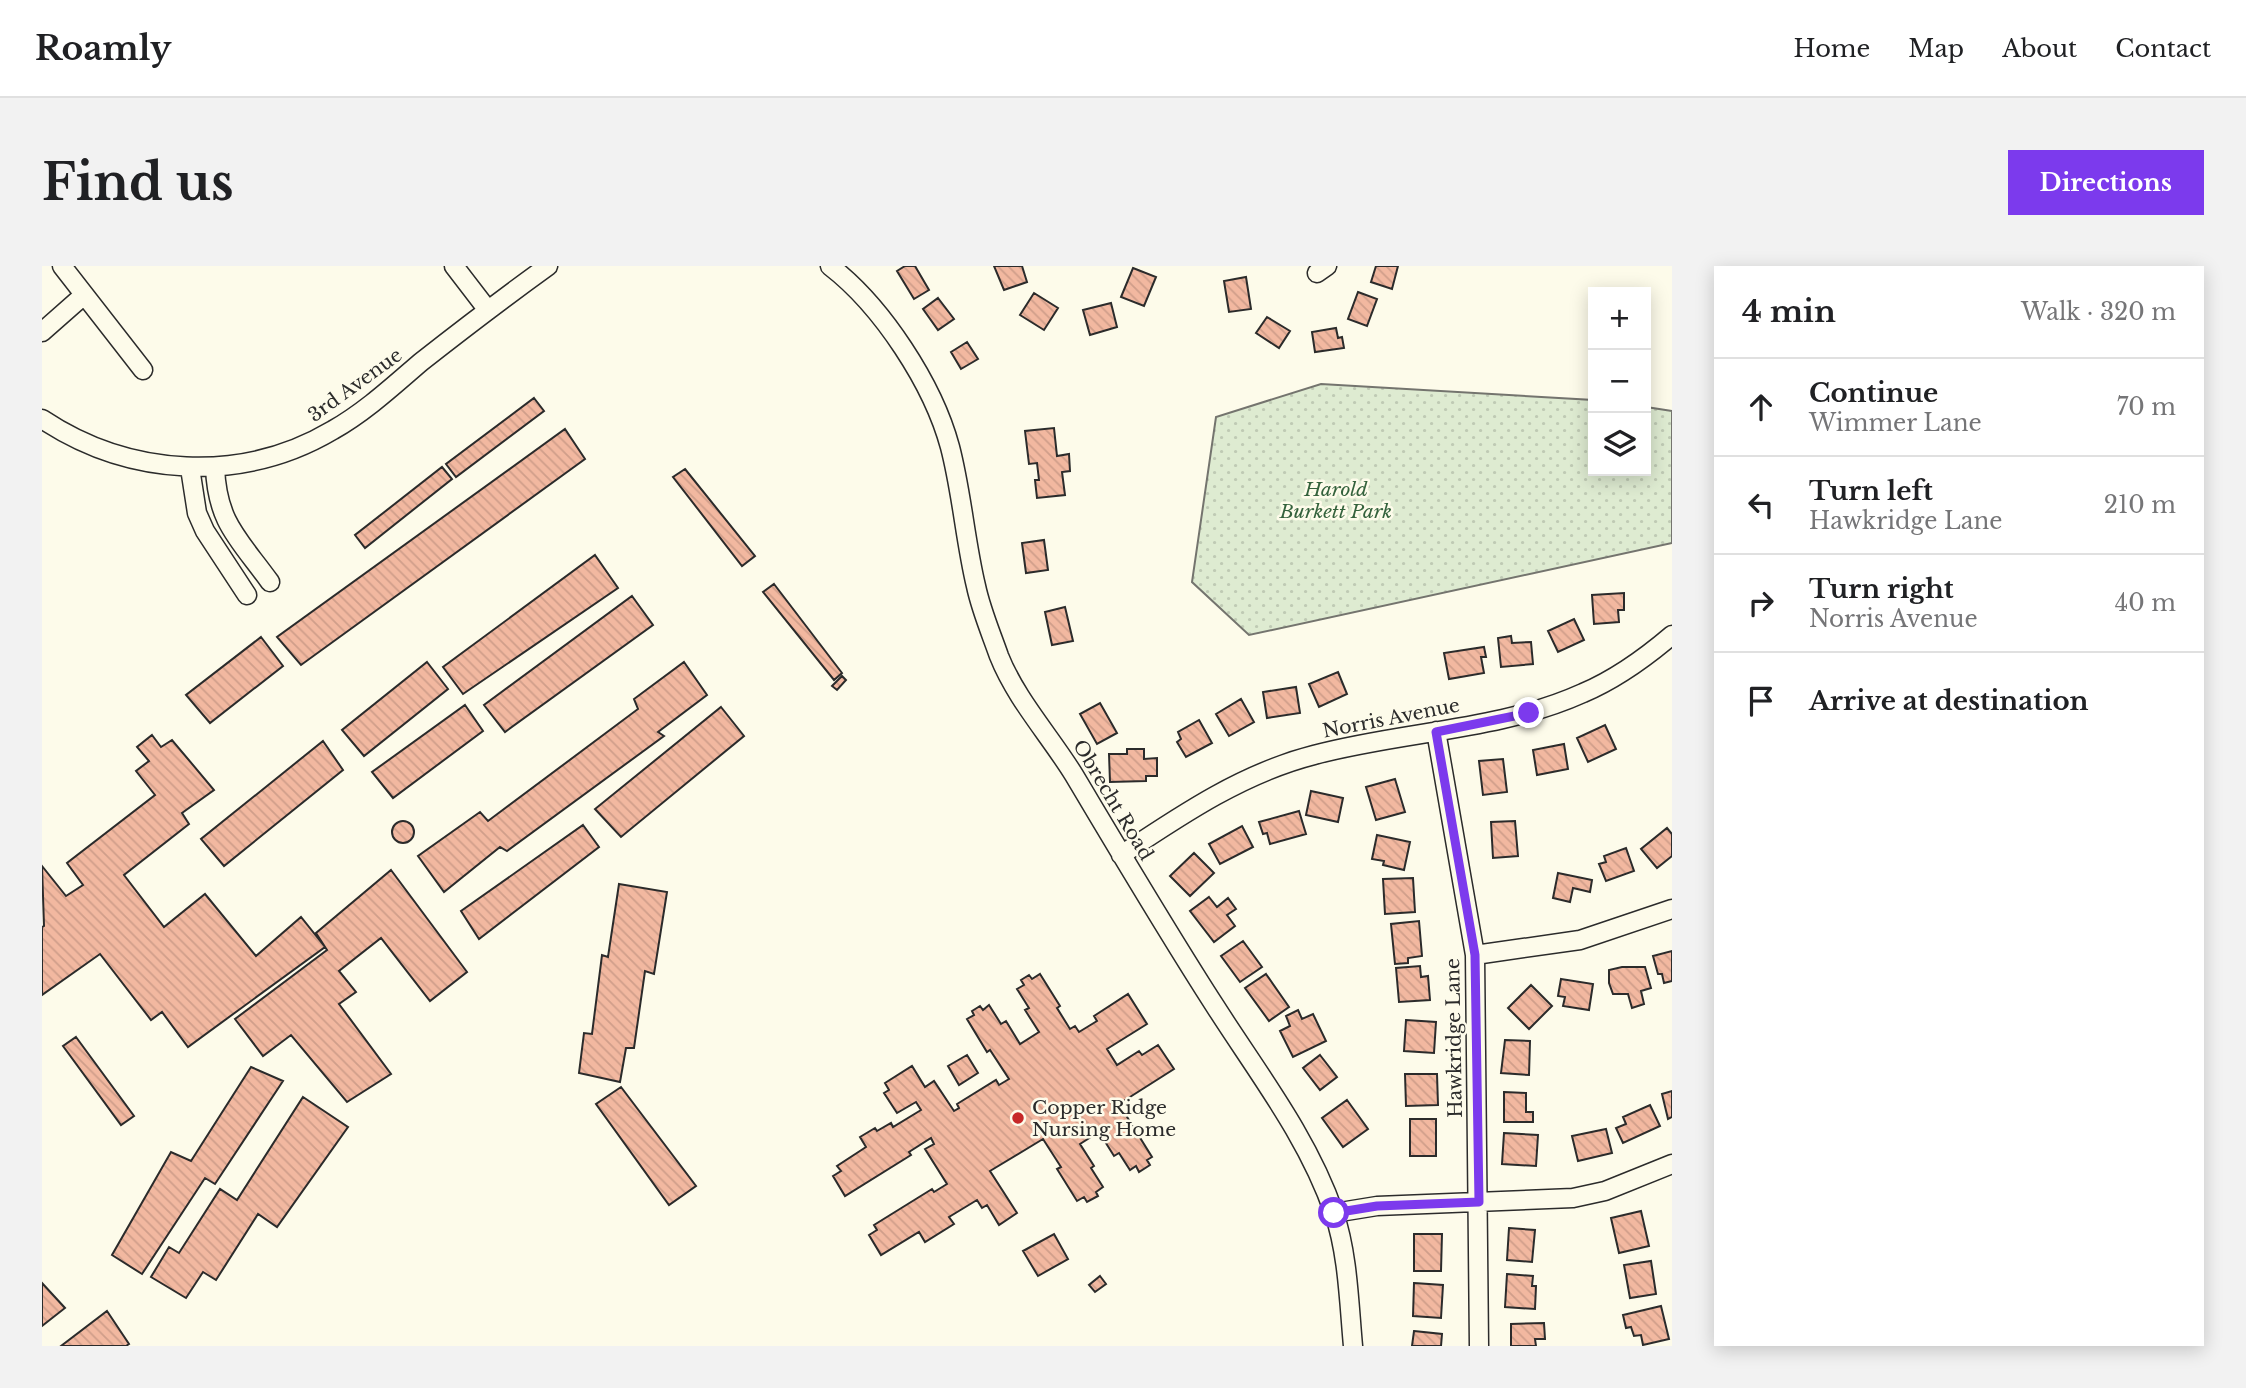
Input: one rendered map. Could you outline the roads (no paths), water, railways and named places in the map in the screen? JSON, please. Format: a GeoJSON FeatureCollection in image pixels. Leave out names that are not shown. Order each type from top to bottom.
{"type":"FeatureCollection","features":[{"type":"Feature","properties":{"kind":"street"},"geometry":{"type":"LineString","coordinates":[[62,266],[143,370]]}},
{"type":"Feature","properties":{"kind":"street"},"geometry":{"type":"LineString","coordinates":[[454,266],[487,309]]}},
{"type":"Feature","properties":{"kind":"street","name":"3rd Avenue"},"geometry":{"type":"LineString","coordinates":[[42,419],[94,447],[157,466],[215,467],[282,452],[334,430],[358,414],[487,309],[548,266]]}},
{"type":"Feature","properties":{"kind":"street","name":"Obrecht Road"},"geometry":{"type":"LineString","coordinates":[[841,269],[905,350],[941,417],[950,447],[976,590],[1000,659],[1010,679],[1055,745],[1198,979],[1296,1131],[1313,1164],[1334,1213],[1343,1259],[1353,1346]]}},
{"type":"Feature","properties":{"kind":"street"},"geometry":{"type":"LineString","coordinates":[[42,332],[84,295]]}},
{"type":"Feature","properties":{"kind":"street"},"geometry":{"type":"LineString","coordinates":[[215,467],[216,491],[225,522],[270,582]]}},
{"type":"Feature","properties":{"kind":"street"},"geometry":{"type":"LineString","coordinates":[[190,468],[197,513],[205,531],[247,595]]}},
{"type":"Feature","properties":{"kind":"street","name":"Norris Avenue"},"geometry":{"type":"LineString","coordinates":[[1121,855],[1177,818],[1245,780],[1275,767],[1362,744],[1529,713],[1583,694],[1619,675],[1672,635]]}},
{"type":"Feature","properties":{"kind":"street","name":"Hawkridge Lane"},"geometry":{"type":"LineString","coordinates":[[1436,732],[1475,955],[1479,1346]]}},
{"type":"Feature","properties":{"kind":"street"},"geometry":{"type":"LineString","coordinates":[[1475,955],[1580,940],[1672,909]]}},
{"type":"Feature","properties":{"kind":"street"},"geometry":{"type":"LineString","coordinates":[[1334,1213],[1377,1206],[1591,1195],[1671,1169]]}},
{"type":"Feature","properties":{"kind":"place","name":"Copper Ridge Nursing Home"},"geometry":{"type":"Point","coordinates":[1018,1118]}},
{"type":"Feature","properties":{"kind":"park label","name":"Harold Burkett Park"},"geometry":{"type":"Point","coordinates":[1336,500]}}]}
